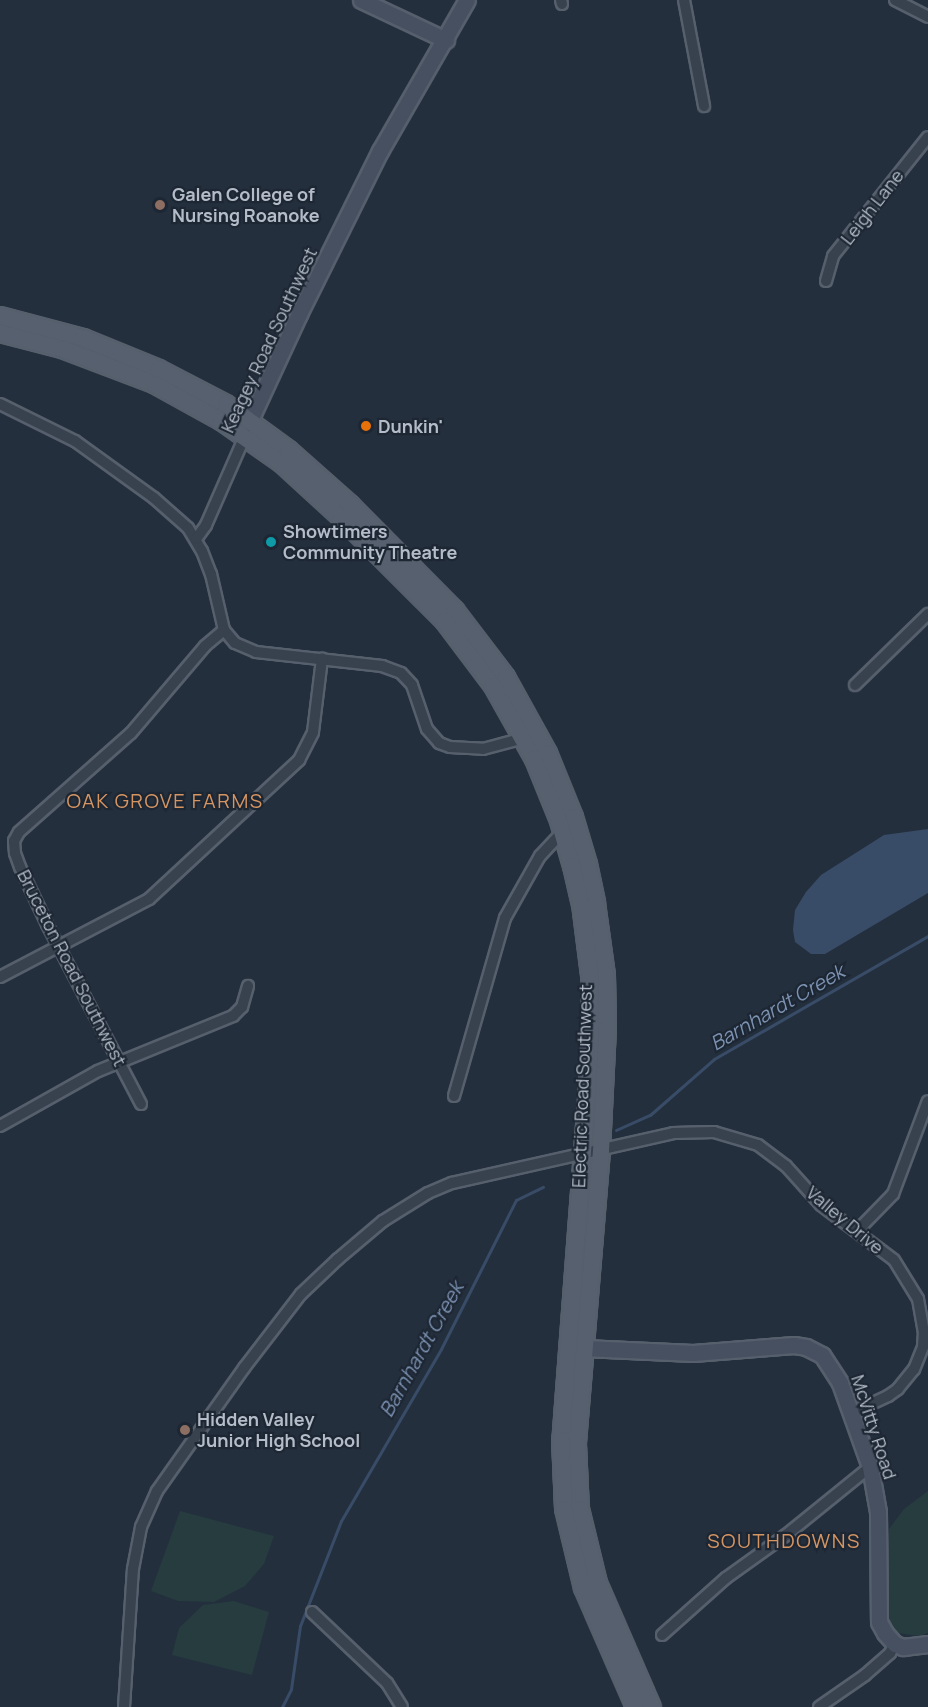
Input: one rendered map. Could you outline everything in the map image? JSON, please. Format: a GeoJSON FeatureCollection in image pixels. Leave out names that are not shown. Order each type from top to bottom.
{"type":"FeatureCollection","features":[{"type":"Feature","properties":{"kind":"main road","name":"Electric Road Southwest"},"geometry":{"type":"LineString","coordinates":[[0,316],[64,332],[126,354],[200,389],[250,420],[296,456],[343,498],[455,610],[506,677],[548,753],[580,838],[596,903],[602,943],[607,1028],[601,1151],[577,1462],[584,1534],[605,1602],[652,1707]]}},
{"type":"Feature","properties":{"kind":"main road","name":"Electric Road Southwest"},"geometry":{"type":"LineString","coordinates":[[0,333],[62,349],[123,370],[194,405],[245,437],[301,480],[418,592],[472,656],[524,738],[550,797],[562,832],[581,904],[590,975],[591,1025],[561,1440],[564,1509],[583,1588],[635,1707]]}},
{"type":"Feature","properties":{"kind":"street"},"geometry":{"type":"LineString","coordinates":[[361,0],[446,40]]}},
{"type":"Feature","properties":{"kind":"street","name":"Keagey Road Southwest"},"geometry":{"type":"LineString","coordinates":[[196,539],[206,525],[245,437],[250,420],[299,314],[380,152],[446,40],[466,0]]}},
{"type":"Feature","properties":{"kind":"street"},"geometry":{"type":"LineString","coordinates":[[684,0],[704,106]]}},
{"type":"Feature","properties":{"kind":"street"},"geometry":{"type":"LineString","coordinates":[[896,0],[928,17]]}},
{"type":"Feature","properties":{"kind":"street","name":"Leigh Lane"},"geometry":{"type":"LineString","coordinates":[[826,281],[833,256],[928,137]]}},
{"type":"Feature","properties":{"kind":"street"},"geometry":{"type":"LineString","coordinates":[[0,404],[62,434],[106,463],[179,519],[196,539],[211,574],[224,630],[235,643],[244,649],[382,666],[401,673],[412,686],[427,729],[439,743],[450,747],[483,749],[524,738]]}},
{"type":"Feature","properties":{"kind":"street"},"geometry":{"type":"LineString","coordinates":[[855,685],[928,614]]}},
{"type":"Feature","properties":{"kind":"street","name":"Bruceton Road Southwest"},"geometry":{"type":"LineString","coordinates":[[141,1104],[59,947],[20,867],[13,846],[16,837],[131,733],[205,646],[224,630]]}},
{"type":"Feature","properties":{"kind":"street"},"geometry":{"type":"LineString","coordinates":[[0,977],[136,907],[165,887],[299,760],[313,732],[322,659]]}},
{"type":"Feature","properties":{"kind":"street"},"geometry":{"type":"LineString","coordinates":[[454,1096],[506,915],[540,856],[562,832]]}},
{"type":"Feature","properties":{"kind":"street"},"geometry":{"type":"LineString","coordinates":[[0,1126],[118,1061],[233,1016],[242,1007],[248,986]]}},
{"type":"Feature","properties":{"kind":"street"},"geometry":{"type":"LineString","coordinates":[[857,1231],[893,1194],[928,1101]]}},
{"type":"Feature","properties":{"kind":"street","name":"Valley Drive"},"geometry":{"type":"LineString","coordinates":[[124,1707],[132,1569],[138,1539],[148,1509],[176,1462],[285,1313],[360,1239],[428,1194],[471,1177],[566,1158],[582,1152],[601,1151],[673,1133],[714,1132],[740,1137],[773,1154],[821,1205],[894,1260],[909,1282],[922,1311],[926,1331],[919,1360],[907,1379],[888,1396],[852,1413]]}},
{"type":"Feature","properties":{"kind":"street","name":"McVitty Road"},"geometry":{"type":"LineString","coordinates":[[584,1348],[693,1353],[784,1346],[806,1347],[829,1361],[852,1413],[870,1467],[878,1512],[877,1611],[885,1634],[895,1644]]}},
{"type":"Feature","properties":{"kind":"street"},"geometry":{"type":"LineString","coordinates":[[662,1635],[726,1578],[786,1535],[870,1467]]}},
{"type":"Feature","properties":{"kind":"street"},"geometry":{"type":"LineString","coordinates":[[312,1611],[387,1683],[402,1707]]}},
{"type":"Feature","properties":{"kind":"street"},"geometry":{"type":"LineString","coordinates":[[819,1707],[865,1675],[890,1653],[895,1644],[903,1647],[928,1644]]}},
{"type":"Feature","properties":{"kind":"green space"},"geometry":{"type":"Polygon","coordinates":[[[928,1491],[928,1633],[919,1636],[898,1633],[888,1623],[883,1599],[889,1529],[904,1509],[928,1491]]]}},
{"type":"Feature","properties":{"kind":"green space"},"geometry":{"type":"Polygon","coordinates":[[[180,1511],[274,1536],[264,1564],[245,1586],[214,1602],[178,1601],[151,1591],[180,1511]]]}},
{"type":"Feature","properties":{"kind":"green space"},"geometry":{"type":"Polygon","coordinates":[[[234,1601],[269,1612],[252,1675],[172,1655],[179,1628],[203,1605],[234,1601]]]}},
{"type":"Feature","properties":{"kind":"water"},"geometry":{"type":"Polygon","coordinates":[[[928,829],[928,893],[825,954],[811,954],[795,942],[793,930],[795,910],[806,892],[821,875],[884,835],[928,829]]]}},
{"type":"Feature","properties":{"kind":"waterway","name":"Barnhardt Creek"},"geometry":{"type":"LineString","coordinates":[[616,1130],[650,1115],[714,1059],[928,936]]}},
{"type":"Feature","properties":{"kind":"waterway","name":"Barnhardt Creek"},"geometry":{"type":"LineString","coordinates":[[282,1707],[291,1689],[300,1626],[341,1521],[441,1349],[516,1200],[543,1187]]}},
{"type":"Feature","properties":{"kind":"place","name":"Galen College of Nursing Roanoke"},"geometry":{"type":"Point","coordinates":[160,205]}},
{"type":"Feature","properties":{"kind":"place","name":"Dunkin'"},"geometry":{"type":"Point","coordinates":[366,426]}},
{"type":"Feature","properties":{"kind":"place","name":"Showtimers Community Theatre"},"geometry":{"type":"Point","coordinates":[271,542]}},
{"type":"Feature","properties":{"kind":"place","name":"Hidden Valley Junior High School"},"geometry":{"type":"Point","coordinates":[185,1430]}},
{"type":"Feature","properties":{"kind":"district","name":"OAK GROVE FARMS"},"geometry":{"type":"Point","coordinates":[165,800]}},
{"type":"Feature","properties":{"kind":"district","name":"SOUTHDOWNS"},"geometry":{"type":"Point","coordinates":[784,1540]}}]}
